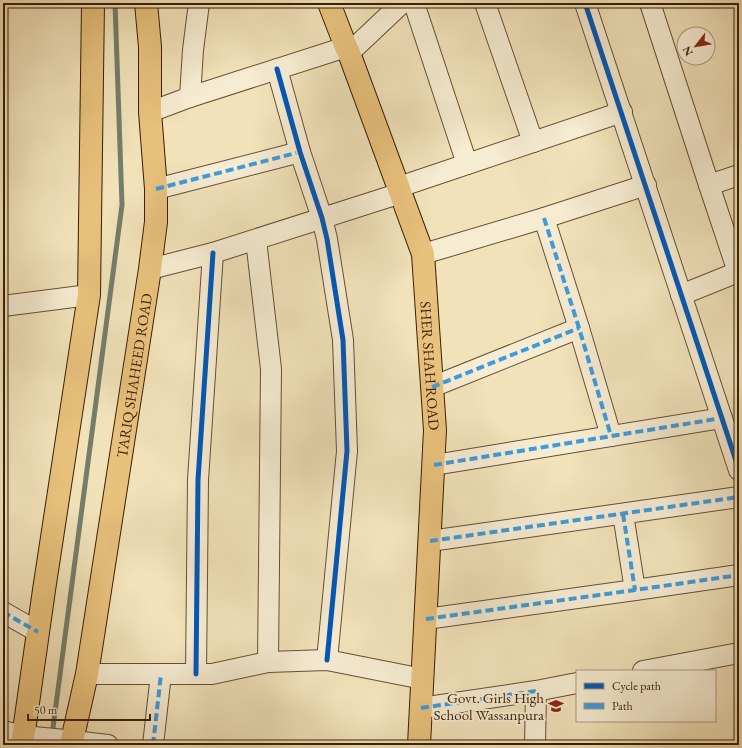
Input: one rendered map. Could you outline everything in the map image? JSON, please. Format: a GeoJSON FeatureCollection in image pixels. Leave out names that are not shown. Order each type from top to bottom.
{"type":"FeatureCollection","features":[{"type":"Feature","properties":{"kind":"main road"},"geometry":{"type":"LineString","coordinates":[[20,737],[38,632],[89,295],[93,3]]}},
{"type":"Feature","properties":{"kind":"main road","name":"TARIQ SHAHEED ROAD"},"geometry":{"type":"LineString","coordinates":[[69,742],[88,674],[156,222],[156,189],[150,112],[150,47],[146,3]]}},
{"type":"Feature","properties":{"kind":"main road","name":"SHER SHAH ROAD"},"geometry":{"type":"LineString","coordinates":[[329,3],[423,254],[436,430],[419,745]]}},
{"type":"Feature","properties":{"kind":"street"},"geometry":{"type":"LineString","coordinates":[[190,97],[193,50],[199,3]]}},
{"type":"Feature","properties":{"kind":"street"},"geometry":{"type":"LineString","coordinates":[[150,112],[190,97],[277,69],[347,50],[402,3]]}},
{"type":"Feature","properties":{"kind":"street"},"geometry":{"type":"LineString","coordinates":[[414,3],[468,164]]}},
{"type":"Feature","properties":{"kind":"street"},"geometry":{"type":"LineString","coordinates":[[485,3],[533,142]]}},
{"type":"Feature","properties":{"kind":"street"},"geometry":{"type":"LineString","coordinates":[[585,3],[739,470]]}},
{"type":"Feature","properties":{"kind":"street"},"geometry":{"type":"LineString","coordinates":[[650,3],[738,273],[681,294]]}},
{"type":"Feature","properties":{"kind":"street"},"geometry":{"type":"LineString","coordinates":[[277,69],[300,152],[322,218],[327,239],[343,340],[347,451],[327,660]]}},
{"type":"Feature","properties":{"kind":"street"},"geometry":{"type":"LineString","coordinates":[[150,269],[256,240],[322,218],[468,164],[622,112]]}},
{"type":"Feature","properties":{"kind":"street"},"geometry":{"type":"LineString","coordinates":[[156,189],[300,152]]}},
{"type":"Feature","properties":{"kind":"street"},"geometry":{"type":"LineString","coordinates":[[709,185],[739,175]]}},
{"type":"Feature","properties":{"kind":"street"},"geometry":{"type":"LineString","coordinates":[[423,254],[544,218],[646,185]]}},
{"type":"Feature","properties":{"kind":"street"},"geometry":{"type":"LineString","coordinates":[[544,218],[611,436]]}},
{"type":"Feature","properties":{"kind":"street"},"geometry":{"type":"LineString","coordinates":[[256,240],[271,369],[268,662]]}},
{"type":"Feature","properties":{"kind":"street"},"geometry":{"type":"LineString","coordinates":[[196,674],[198,480],[213,253]]}},
{"type":"Feature","properties":{"kind":"street"},"geometry":{"type":"LineString","coordinates":[[3,306],[89,295]]}},
{"type":"Feature","properties":{"kind":"street"},"geometry":{"type":"LineString","coordinates":[[432,387],[579,328]]}},
{"type":"Feature","properties":{"kind":"street"},"geometry":{"type":"LineString","coordinates":[[434,465],[722,418]]}},
{"type":"Feature","properties":{"kind":"street"},"geometry":{"type":"LineString","coordinates":[[430,541],[739,497]]}},
{"type":"Feature","properties":{"kind":"street"},"geometry":{"type":"LineString","coordinates":[[623,514],[635,590]]}},
{"type":"Feature","properties":{"kind":"street"},"geometry":{"type":"LineString","coordinates":[[426,619],[739,575]]}},
{"type":"Feature","properties":{"kind":"street"},"geometry":{"type":"LineString","coordinates":[[3,612],[38,632]]}},
{"type":"Feature","properties":{"kind":"street"},"geometry":{"type":"LineString","coordinates":[[647,670],[739,653]]}},
{"type":"Feature","properties":{"kind":"street"},"geometry":{"type":"LineString","coordinates":[[88,674],[212,674],[268,662],[327,660],[423,679]]}},
{"type":"Feature","properties":{"kind":"street"},"geometry":{"type":"LineString","coordinates":[[154,745],[161,674]]}},
{"type":"Feature","properties":{"kind":"street"},"geometry":{"type":"LineString","coordinates":[[421,708],[536,691],[576,683]]}},
{"type":"Feature","properties":{"kind":"street"},"geometry":{"type":"LineString","coordinates":[[535,745],[536,691]]}},
{"type":"Feature","properties":{"kind":"street"},"geometry":{"type":"LineString","coordinates":[[20,737],[108,745]]}},
{"type":"Feature","properties":{"kind":"waterway"},"geometry":{"type":"LineString","coordinates":[[52,735],[122,205],[115,3]]}},
{"type":"Feature","properties":{"kind":"marked path"},"geometry":{"type":"LineString","coordinates":[[156,189],[300,152]]}},
{"type":"Feature","properties":{"kind":"marked path"},"geometry":{"type":"LineString","coordinates":[[544,218],[611,436]]}},
{"type":"Feature","properties":{"kind":"marked path"},"geometry":{"type":"LineString","coordinates":[[432,387],[579,328]]}},
{"type":"Feature","properties":{"kind":"marked path"},"geometry":{"type":"LineString","coordinates":[[434,465],[722,418]]}},
{"type":"Feature","properties":{"kind":"marked path"},"geometry":{"type":"LineString","coordinates":[[430,541],[739,497]]}},
{"type":"Feature","properties":{"kind":"marked path"},"geometry":{"type":"LineString","coordinates":[[623,514],[635,590]]}},
{"type":"Feature","properties":{"kind":"marked path"},"geometry":{"type":"LineString","coordinates":[[426,619],[739,575]]}},
{"type":"Feature","properties":{"kind":"marked path"},"geometry":{"type":"LineString","coordinates":[[3,612],[38,632]]}},
{"type":"Feature","properties":{"kind":"marked path"},"geometry":{"type":"LineString","coordinates":[[153,745],[161,674]]}},
{"type":"Feature","properties":{"kind":"marked path"},"geometry":{"type":"LineString","coordinates":[[421,708],[536,691]]}},
{"type":"Feature","properties":{"kind":"cycle path"},"geometry":{"type":"LineString","coordinates":[[585,3],[739,470]]}},
{"type":"Feature","properties":{"kind":"cycle path"},"geometry":{"type":"LineString","coordinates":[[277,69],[300,152],[322,218],[327,239],[343,340],[347,451],[327,660]]}},
{"type":"Feature","properties":{"kind":"cycle path"},"geometry":{"type":"LineString","coordinates":[[196,674],[198,480],[213,253]]}},
{"type":"Feature","properties":{"kind":"place","name":"Govt. Girls High School Wassanpura"},"geometry":{"type":"Point","coordinates":[556,706]}}]}
